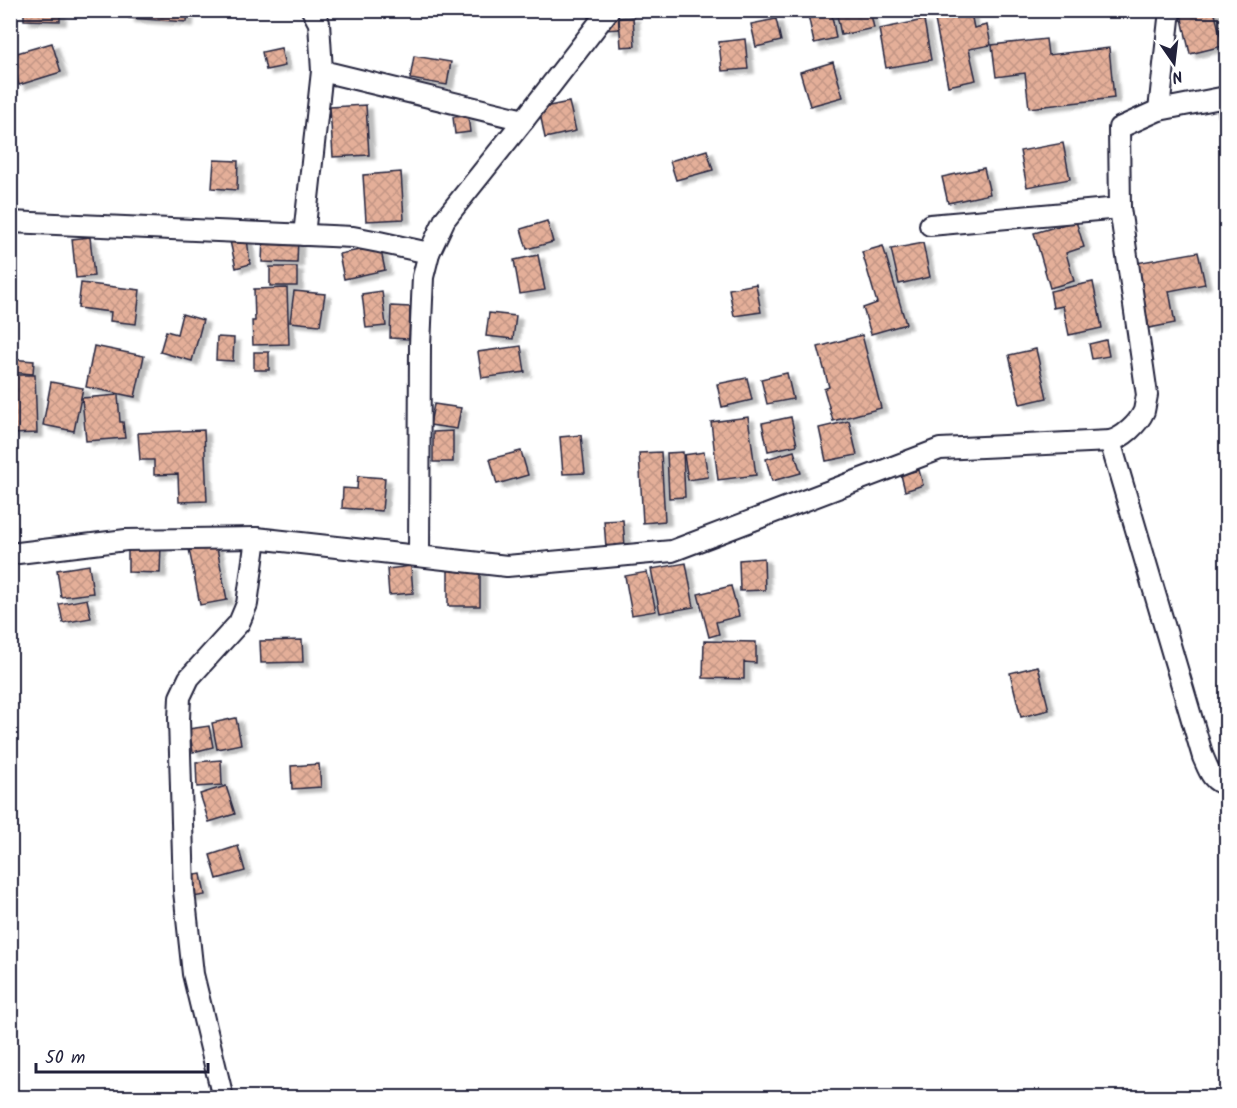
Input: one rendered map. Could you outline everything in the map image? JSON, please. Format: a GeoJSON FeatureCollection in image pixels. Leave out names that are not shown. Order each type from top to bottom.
{"type":"FeatureCollection","features":[{"type":"Feature","properties":{"kind":"street"},"geometry":{"type":"LineString","coordinates":[[304,235],[322,71],[319,23],[312,10]]}},
{"type":"Feature","properties":{"kind":"street"},"geometry":{"type":"LineString","coordinates":[[419,556],[420,346],[423,277],[429,254],[446,219],[609,10]]}},
{"type":"Feature","properties":{"kind":"street"},"geometry":{"type":"LineString","coordinates":[[1159,110],[1170,10]]}},
{"type":"Feature","properties":{"kind":"street"},"geometry":{"type":"LineString","coordinates":[[322,71],[524,120]]}},
{"type":"Feature","properties":{"kind":"street"},"geometry":{"type":"LineString","coordinates":[[10,554],[126,540],[256,538],[507,566],[672,551],[940,449],[1118,439],[1138,420],[1144,410],[1147,395],[1120,208],[1119,128],[1159,110],[1227,97]]}},
{"type":"Feature","properties":{"kind":"street"},"geometry":{"type":"LineString","coordinates":[[930,225],[1120,208]]}},
{"type":"Feature","properties":{"kind":"street"},"geometry":{"type":"LineString","coordinates":[[10,222],[353,237],[429,254]]}},
{"type":"Feature","properties":{"kind":"street"},"geometry":{"type":"LineString","coordinates":[[1110,441],[1203,757],[1211,775],[1221,784],[1227,784]]}},
{"type":"Feature","properties":{"kind":"street"},"geometry":{"type":"LineString","coordinates":[[223,1098],[193,974],[184,891],[180,697],[189,678],[239,623],[247,604],[256,538]]}},
{"type":"Feature","properties":{"kind":"building"},"geometry":{"type":"Polygon","coordinates":[[[24,10],[60,10],[60,21],[24,20],[24,10]]]}},
{"type":"Feature","properties":{"kind":"building"},"geometry":{"type":"Polygon","coordinates":[[[129,10],[188,10],[187,22],[129,18],[129,10]]]}},
{"type":"Feature","properties":{"kind":"building"},"geometry":{"type":"Polygon","coordinates":[[[618,10],[619,29],[605,30],[618,10]]]}},
{"type":"Feature","properties":{"kind":"building"},"geometry":{"type":"Polygon","coordinates":[[[807,10],[831,10],[836,38],[814,43],[807,10]]]}},
{"type":"Feature","properties":{"kind":"building"},"geometry":{"type":"Polygon","coordinates":[[[836,10],[870,10],[874,28],[841,35],[836,10]]]}},
{"type":"Feature","properties":{"kind":"building"},"geometry":{"type":"Polygon","coordinates":[[[1180,10],[1214,10],[1223,46],[1190,54],[1180,10]]]}},
{"type":"Feature","properties":{"kind":"building"},"geometry":{"type":"Polygon","coordinates":[[[971,13],[974,28],[987,25],[991,45],[969,49],[976,80],[948,86],[935,20],[971,13]]]}},
{"type":"Feature","properties":{"kind":"building"},"geometry":{"type":"Polygon","coordinates":[[[633,17],[635,46],[621,47],[619,18],[633,17]]]}},
{"type":"Feature","properties":{"kind":"building"},"geometry":{"type":"Polygon","coordinates":[[[776,19],[781,41],[756,47],[751,24],[776,19]]]}},
{"type":"Feature","properties":{"kind":"building"},"geometry":{"type":"Polygon","coordinates":[[[924,20],[931,60],[886,68],[879,29],[924,20]]]}},
{"type":"Feature","properties":{"kind":"building"},"geometry":{"type":"Polygon","coordinates":[[[745,39],[748,69],[722,71],[719,42],[745,39]]]}},
{"type":"Feature","properties":{"kind":"building"},"geometry":{"type":"Polygon","coordinates":[[[1046,39],[1048,55],[1109,48],[1114,98],[1029,108],[1025,73],[996,77],[992,45],[1046,39]]]}},
{"type":"Feature","properties":{"kind":"building"},"geometry":{"type":"Polygon","coordinates":[[[52,43],[61,72],[19,85],[10,55],[52,43]]]}},
{"type":"Feature","properties":{"kind":"building"},"geometry":{"type":"Polygon","coordinates":[[[281,48],[285,66],[266,70],[262,52],[281,48]]]}},
{"type":"Feature","properties":{"kind":"building"},"geometry":{"type":"Polygon","coordinates":[[[414,56],[451,62],[447,85],[410,79],[414,56]]]}},
{"type":"Feature","properties":{"kind":"building"},"geometry":{"type":"Polygon","coordinates":[[[833,62],[843,97],[810,106],[800,72],[833,62]]]}},
{"type":"Feature","properties":{"kind":"building"},"geometry":{"type":"Polygon","coordinates":[[[1226,98],[1226,144],[1221,144],[1217,99],[1226,98]]]}},
{"type":"Feature","properties":{"kind":"building"},"geometry":{"type":"Polygon","coordinates":[[[569,102],[576,131],[545,138],[539,108],[569,102]]]}},
{"type":"Feature","properties":{"kind":"building"},"geometry":{"type":"Polygon","coordinates":[[[366,105],[369,155],[333,157],[330,107],[366,105]]]}},
{"type":"Feature","properties":{"kind":"building"},"geometry":{"type":"Polygon","coordinates":[[[468,116],[470,132],[455,134],[453,117],[468,116]]]}},
{"type":"Feature","properties":{"kind":"building"},"geometry":{"type":"Polygon","coordinates":[[[1063,143],[1070,179],[1027,187],[1020,151],[1063,143]]]}},
{"type":"Feature","properties":{"kind":"building"},"geometry":{"type":"Polygon","coordinates":[[[707,150],[713,170],[676,180],[670,161],[707,150]]]}},
{"type":"Feature","properties":{"kind":"building"},"geometry":{"type":"Polygon","coordinates":[[[214,160],[238,161],[237,190],[212,188],[214,160]]]}},
{"type":"Feature","properties":{"kind":"building"},"geometry":{"type":"Polygon","coordinates":[[[984,168],[990,194],[948,203],[942,177],[984,168]]]}},
{"type":"Feature","properties":{"kind":"building"},"geometry":{"type":"Polygon","coordinates":[[[401,172],[404,219],[366,221],[363,175],[401,172]]]}},
{"type":"Feature","properties":{"kind":"building"},"geometry":{"type":"Polygon","coordinates":[[[547,221],[553,242],[527,249],[521,229],[547,221]]]}},
{"type":"Feature","properties":{"kind":"building"},"geometry":{"type":"Polygon","coordinates":[[[1076,221],[1084,247],[1066,253],[1074,281],[1050,288],[1034,233],[1076,221]]]}},
{"type":"Feature","properties":{"kind":"building"},"geometry":{"type":"Polygon","coordinates":[[[90,237],[94,276],[76,278],[72,239],[90,237]]]}},
{"type":"Feature","properties":{"kind":"building"},"geometry":{"type":"Polygon","coordinates":[[[263,237],[298,238],[297,263],[262,262],[263,237]]]}},
{"type":"Feature","properties":{"kind":"building"},"geometry":{"type":"Polygon","coordinates":[[[247,238],[250,264],[236,268],[230,241],[247,238]]]}},
{"type":"Feature","properties":{"kind":"building"},"geometry":{"type":"Polygon","coordinates":[[[923,243],[930,277],[899,284],[891,249],[923,243]]]}},
{"type":"Feature","properties":{"kind":"building"},"geometry":{"type":"Polygon","coordinates":[[[380,246],[385,270],[344,279],[339,254],[380,246]]]}},
{"type":"Feature","properties":{"kind":"building"},"geometry":{"type":"Polygon","coordinates":[[[883,246],[906,324],[871,334],[863,308],[877,303],[862,252],[883,246]]]}},
{"type":"Feature","properties":{"kind":"building"},"geometry":{"type":"Polygon","coordinates":[[[1198,252],[1205,284],[1169,291],[1175,323],[1149,328],[1136,263],[1198,252]]]}},
{"type":"Feature","properties":{"kind":"building"},"geometry":{"type":"Polygon","coordinates":[[[538,255],[545,290],[520,294],[514,260],[538,255]]]}},
{"type":"Feature","properties":{"kind":"building"},"geometry":{"type":"Polygon","coordinates":[[[270,267],[297,267],[297,286],[270,286],[270,267]]]}},
{"type":"Feature","properties":{"kind":"building"},"geometry":{"type":"Polygon","coordinates":[[[1093,282],[1102,328],[1069,335],[1063,306],[1053,308],[1050,291],[1093,282]]]}},
{"type":"Feature","properties":{"kind":"building"},"geometry":{"type":"Polygon","coordinates":[[[81,283],[140,290],[136,324],[110,321],[111,312],[78,308],[81,283]]]}},
{"type":"Feature","properties":{"kind":"building"},"geometry":{"type":"Polygon","coordinates":[[[756,284],[761,312],[734,316],[729,289],[756,284]]]}},
{"type":"Feature","properties":{"kind":"building"},"geometry":{"type":"Polygon","coordinates":[[[287,288],[289,344],[253,345],[254,289],[287,288]]]}},
{"type":"Feature","properties":{"kind":"building"},"geometry":{"type":"Polygon","coordinates":[[[294,291],[325,294],[320,325],[290,322],[294,291]]]}},
{"type":"Feature","properties":{"kind":"building"},"geometry":{"type":"Polygon","coordinates":[[[382,291],[386,326],[366,328],[362,294],[382,291]]]}},
{"type":"Feature","properties":{"kind":"building"},"geometry":{"type":"Polygon","coordinates":[[[391,306],[410,307],[409,339],[390,338],[391,306]]]}},
{"type":"Feature","properties":{"kind":"building"},"geometry":{"type":"Polygon","coordinates":[[[489,313],[516,316],[513,339],[486,336],[489,313]]]}},
{"type":"Feature","properties":{"kind":"building"},"geometry":{"type":"Polygon","coordinates":[[[182,314],[203,320],[192,361],[160,352],[166,331],[177,334],[182,314]]]}},
{"type":"Feature","properties":{"kind":"building"},"geometry":{"type":"Polygon","coordinates":[[[862,335],[881,408],[833,421],[824,389],[829,387],[818,347],[862,335]]]}},
{"type":"Feature","properties":{"kind":"building"},"geometry":{"type":"Polygon","coordinates":[[[217,337],[234,338],[233,361],[216,360],[217,337]]]}},
{"type":"Feature","properties":{"kind":"building"},"geometry":{"type":"Polygon","coordinates":[[[1106,340],[1109,356],[1092,359],[1089,344],[1106,340]]]}},
{"type":"Feature","properties":{"kind":"building"},"geometry":{"type":"Polygon","coordinates":[[[94,346],[144,356],[135,397],[86,387],[94,346]]]}},
{"type":"Feature","properties":{"kind":"building"},"geometry":{"type":"Polygon","coordinates":[[[521,346],[525,372],[482,378],[478,352],[521,346]]]}},
{"type":"Feature","properties":{"kind":"building"},"geometry":{"type":"Polygon","coordinates":[[[1036,349],[1047,398],[1020,404],[1009,355],[1036,349]]]}},
{"type":"Feature","properties":{"kind":"building"},"geometry":{"type":"Polygon","coordinates":[[[254,352],[269,352],[269,370],[254,370],[254,352]]]}},
{"type":"Feature","properties":{"kind":"building"},"geometry":{"type":"Polygon","coordinates":[[[10,359],[34,361],[33,374],[10,372],[10,359]]]}},
{"type":"Feature","properties":{"kind":"building"},"geometry":{"type":"Polygon","coordinates":[[[787,373],[793,399],[767,404],[761,379],[787,373]]]}},
{"type":"Feature","properties":{"kind":"building"},"geometry":{"type":"Polygon","coordinates":[[[10,375],[35,375],[37,433],[10,434],[10,375]]]}},
{"type":"Feature","properties":{"kind":"building"},"geometry":{"type":"Polygon","coordinates":[[[747,378],[752,400],[722,407],[717,384],[747,378]]]}},
{"type":"Feature","properties":{"kind":"building"},"geometry":{"type":"Polygon","coordinates":[[[51,382],[83,388],[74,431],[43,425],[51,382]]]}},
{"type":"Feature","properties":{"kind":"building"},"geometry":{"type":"Polygon","coordinates":[[[118,395],[120,422],[123,422],[125,438],[86,441],[82,398],[118,395]]]}},
{"type":"Feature","properties":{"kind":"building"},"geometry":{"type":"Polygon","coordinates":[[[434,404],[461,408],[457,429],[430,425],[434,404]]]}},
{"type":"Feature","properties":{"kind":"building"},"geometry":{"type":"Polygon","coordinates":[[[748,417],[756,475],[718,480],[711,422],[748,417]]]}},
{"type":"Feature","properties":{"kind":"building"},"geometry":{"type":"Polygon","coordinates":[[[791,417],[797,445],[768,451],[762,423],[791,417]]]}},
{"type":"Feature","properties":{"kind":"building"},"geometry":{"type":"Polygon","coordinates":[[[849,421],[857,455],[826,461],[819,428],[849,421]]]}},
{"type":"Feature","properties":{"kind":"building"},"geometry":{"type":"Polygon","coordinates":[[[204,430],[207,501],[179,502],[178,474],[154,475],[154,460],[140,460],[138,433],[204,430]]]}},
{"type":"Feature","properties":{"kind":"building"},"geometry":{"type":"Polygon","coordinates":[[[453,431],[453,462],[433,462],[433,432],[453,431]]]}},
{"type":"Feature","properties":{"kind":"building"},"geometry":{"type":"Polygon","coordinates":[[[581,435],[585,473],[563,474],[560,437],[581,435]]]}},
{"type":"Feature","properties":{"kind":"building"},"geometry":{"type":"Polygon","coordinates":[[[521,451],[528,475],[497,484],[490,459],[521,451]]]}},
{"type":"Feature","properties":{"kind":"building"},"geometry":{"type":"Polygon","coordinates":[[[794,451],[801,473],[772,481],[766,459],[794,451]]]}},
{"type":"Feature","properties":{"kind":"building"},"geometry":{"type":"Polygon","coordinates":[[[661,452],[665,521],[643,523],[639,453],[661,452]]]}},
{"type":"Feature","properties":{"kind":"building"},"geometry":{"type":"Polygon","coordinates":[[[683,452],[685,497],[669,498],[667,453],[683,452]]]}},
{"type":"Feature","properties":{"kind":"building"},"geometry":{"type":"Polygon","coordinates":[[[704,452],[708,477],[688,480],[684,455],[704,452]]]}},
{"type":"Feature","properties":{"kind":"building"},"geometry":{"type":"Polygon","coordinates":[[[919,470],[923,485],[905,491],[901,475],[919,470]]]}},
{"type":"Feature","properties":{"kind":"building"},"geometry":{"type":"Polygon","coordinates":[[[358,476],[385,478],[382,511],[342,508],[343,488],[357,489],[358,476]]]}},
{"type":"Feature","properties":{"kind":"building"},"geometry":{"type":"Polygon","coordinates":[[[623,520],[625,546],[606,547],[604,521],[623,520]]]}},
{"type":"Feature","properties":{"kind":"building"},"geometry":{"type":"Polygon","coordinates":[[[216,543],[227,600],[200,605],[189,549],[216,543]]]}},
{"type":"Feature","properties":{"kind":"building"},"geometry":{"type":"Polygon","coordinates":[[[128,544],[161,545],[160,573],[128,572],[128,544]]]}},
{"type":"Feature","properties":{"kind":"building"},"geometry":{"type":"Polygon","coordinates":[[[764,558],[765,590],[740,591],[739,560],[764,558]]]}},
{"type":"Feature","properties":{"kind":"building"},"geometry":{"type":"Polygon","coordinates":[[[686,563],[694,607],[660,613],[651,569],[686,563]]]}},
{"type":"Feature","properties":{"kind":"building"},"geometry":{"type":"Polygon","coordinates":[[[89,565],[93,593],[61,597],[57,570],[89,565]]]}},
{"type":"Feature","properties":{"kind":"building"},"geometry":{"type":"Polygon","coordinates":[[[411,566],[413,593],[389,595],[387,569],[411,566]]]}},
{"type":"Feature","properties":{"kind":"building"},"geometry":{"type":"Polygon","coordinates":[[[448,570],[480,570],[480,606],[448,606],[448,570]]]}},
{"type":"Feature","properties":{"kind":"building"},"geometry":{"type":"Polygon","coordinates":[[[647,572],[656,611],[632,615],[625,576],[647,572]]]}},
{"type":"Feature","properties":{"kind":"building"},"geometry":{"type":"Polygon","coordinates":[[[731,586],[739,616],[716,622],[719,634],[709,637],[698,594],[731,586]]]}},
{"type":"Feature","properties":{"kind":"building"},"geometry":{"type":"Polygon","coordinates":[[[87,599],[91,618],[63,623],[59,604],[87,599]]]}},
{"type":"Feature","properties":{"kind":"building"},"geometry":{"type":"Polygon","coordinates":[[[302,640],[303,662],[261,663],[260,641],[302,640]]]}},
{"type":"Feature","properties":{"kind":"building"},"geometry":{"type":"Polygon","coordinates":[[[704,641],[756,642],[756,663],[744,662],[744,679],[703,678],[704,641]]]}},
{"type":"Feature","properties":{"kind":"building"},"geometry":{"type":"Polygon","coordinates":[[[1038,666],[1049,710],[1021,717],[1010,673],[1038,666]]]}},
{"type":"Feature","properties":{"kind":"building"},"geometry":{"type":"Polygon","coordinates":[[[236,718],[241,744],[217,749],[212,723],[236,718]]]}},
{"type":"Feature","properties":{"kind":"building"},"geometry":{"type":"Polygon","coordinates":[[[209,726],[213,747],[193,752],[189,729],[209,726]]]}},
{"type":"Feature","properties":{"kind":"building"},"geometry":{"type":"Polygon","coordinates":[[[221,760],[222,785],[197,787],[196,762],[221,760]]]}},
{"type":"Feature","properties":{"kind":"building"},"geometry":{"type":"Polygon","coordinates":[[[319,764],[321,787],[292,789],[291,766],[319,764]]]}},
{"type":"Feature","properties":{"kind":"building"},"geometry":{"type":"Polygon","coordinates":[[[226,786],[235,814],[209,822],[200,794],[226,786]]]}},
{"type":"Feature","properties":{"kind":"building"},"geometry":{"type":"Polygon","coordinates":[[[238,846],[245,871],[217,879],[210,855],[238,846]]]}},
{"type":"Feature","properties":{"kind":"building"},"geometry":{"type":"Polygon","coordinates":[[[201,874],[205,895],[187,898],[183,877],[201,874]]]}}]}
